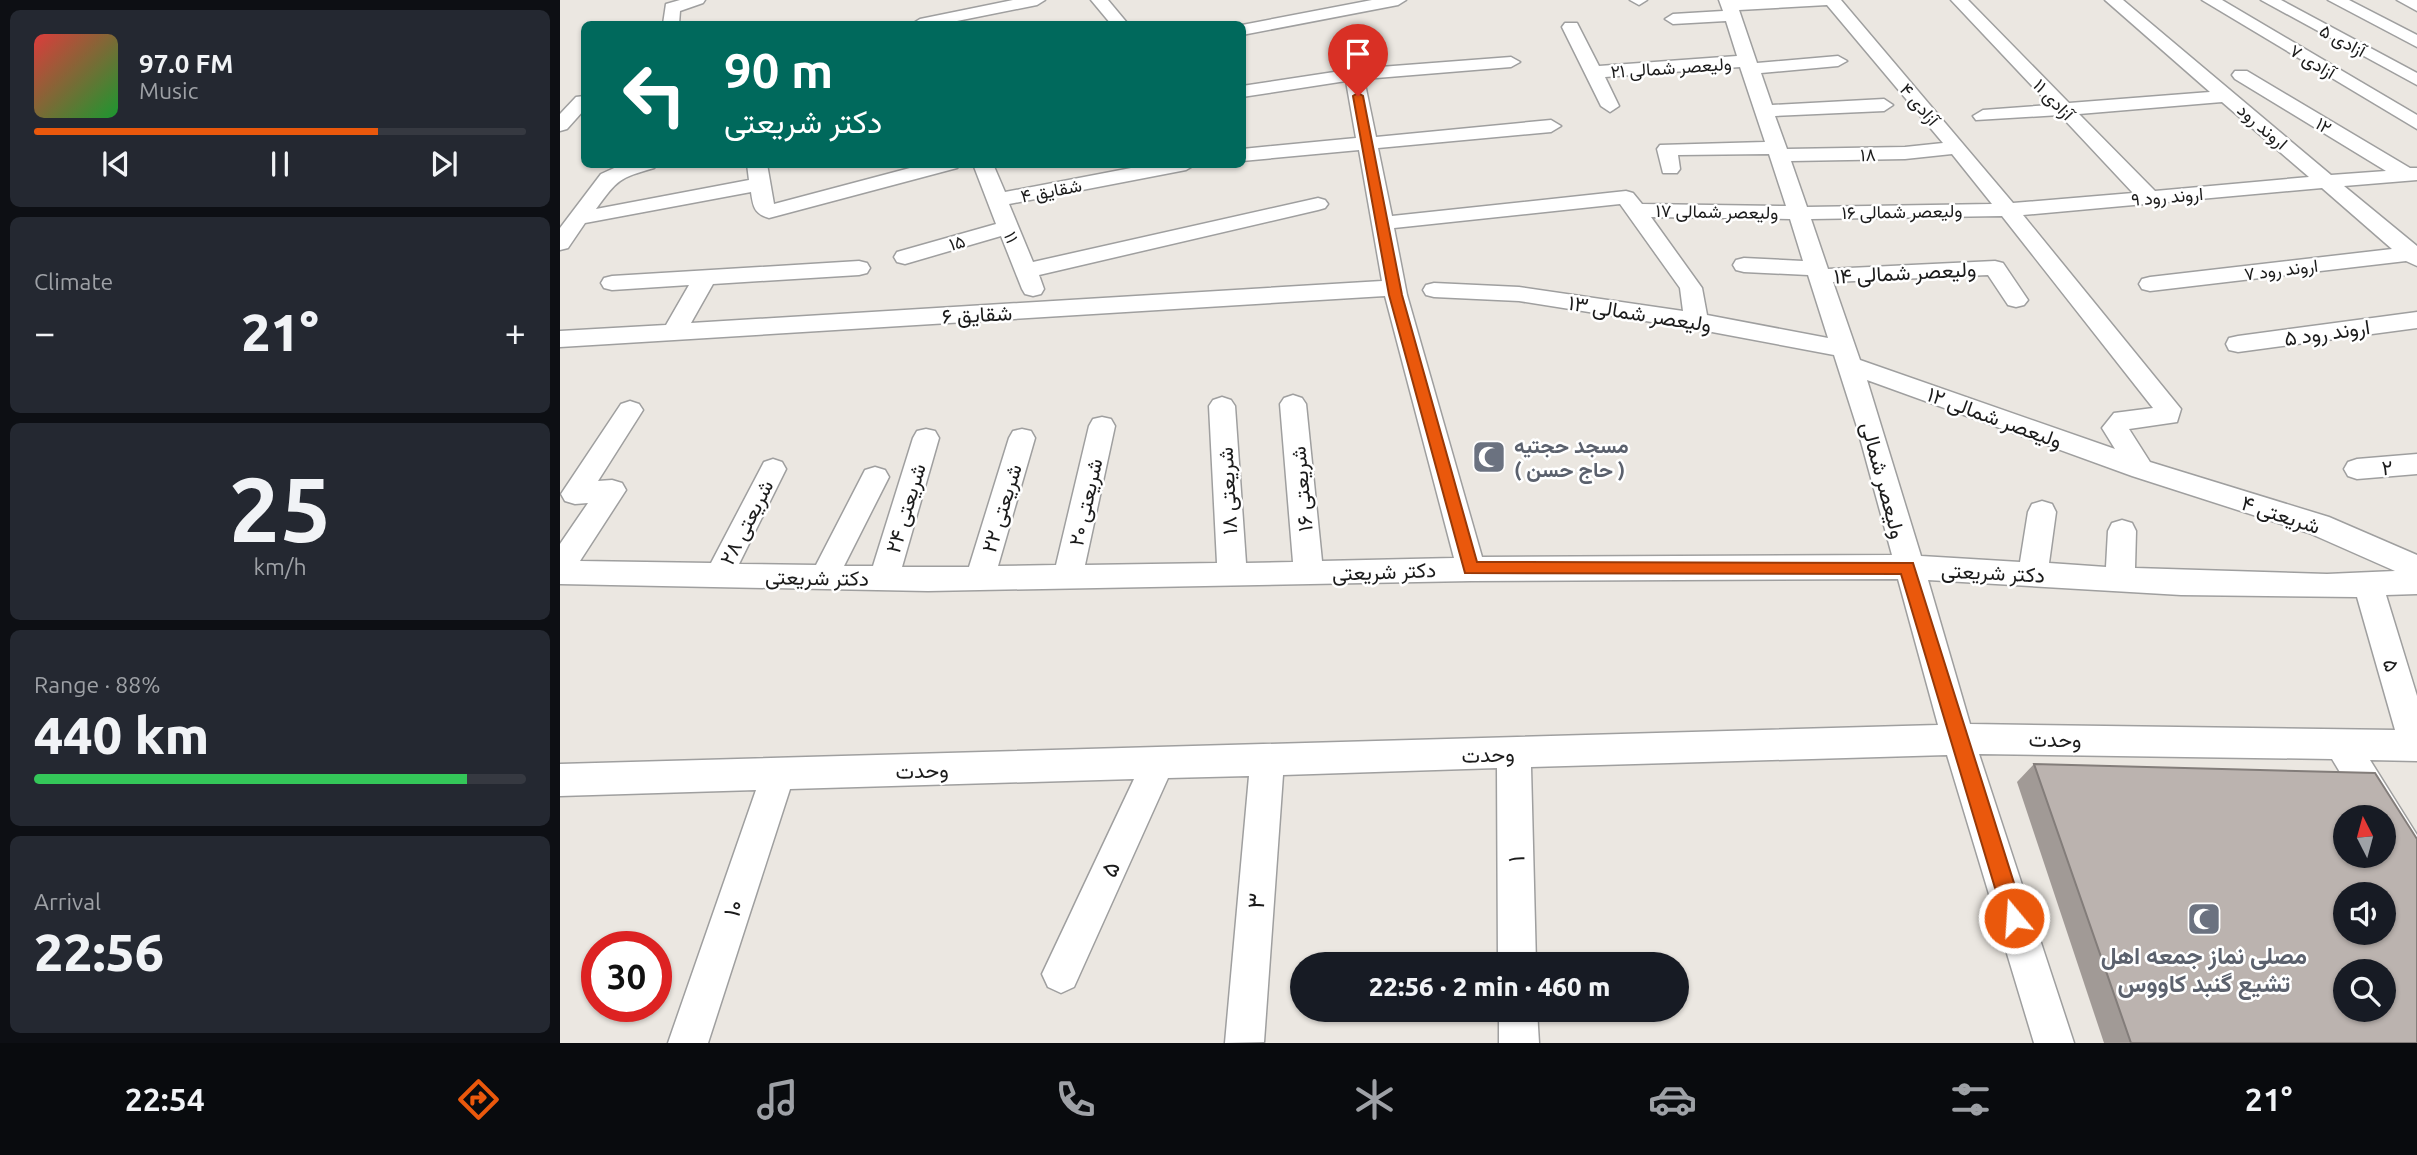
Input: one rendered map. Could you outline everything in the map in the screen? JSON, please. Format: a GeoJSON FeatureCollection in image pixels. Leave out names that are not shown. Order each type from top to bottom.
{"type":"FeatureCollection","features":[{"type":"Feature","properties":{"kind":"street"},"geometry":{"type":"LineString","coordinates":[[672,16],[696,0]]}},
{"type":"Feature","properties":{"kind":"street"},"geometry":{"type":"LineString","coordinates":[[931,21],[963,7],[1037,0]]}},
{"type":"Feature","properties":{"kind":"street"},"geometry":{"type":"LineString","coordinates":[[1099,0],[1117,21]]}},
{"type":"Feature","properties":{"kind":"street"},"geometry":{"type":"LineString","coordinates":[[1246,29],[1357,4],[1398,0]]}},
{"type":"Feature","properties":{"kind":"street"},"geometry":{"type":"LineString","coordinates":[[1674,19],[1730,7],[1832,0]]}},
{"type":"Feature","properties":{"kind":"street","name":"آزادی ۴"},"geometry":{"type":"LineString","coordinates":[[1832,0],[1957,147],[2168,409],[2168,416],[2123,419],[2115,428],[2141,469]]}},
{"type":"Feature","properties":{"kind":"street","name":"آزادی ۱۱"},"geometry":{"type":"LineString","coordinates":[[1959,0],[2149,197]]}},
{"type":"Feature","properties":{"kind":"street","name":"اروند رود"},"geometry":{"type":"LineString","coordinates":[[2113,0],[2415,255]]}},
{"type":"Feature","properties":{"kind":"street","name":"آزادی ۷"},"geometry":{"type":"LineString","coordinates":[[2210,0],[2417,123]]}},
{"type":"Feature","properties":{"kind":"street","name":"آزادی ۵"},"geometry":{"type":"LineString","coordinates":[[2269,0],[2417,80]]}},
{"type":"Feature","properties":{"kind":"street"},"geometry":{"type":"LineString","coordinates":[[2336,0],[2417,42]]}},
{"type":"Feature","properties":{"kind":"street"},"geometry":{"type":"LineString","coordinates":[[2405,0],[2417,6]]}},
{"type":"Feature","properties":{"kind":"street","name":"ولیعصر شمالی"},"geometry":{"type":"LineString","coordinates":[[1730,7],[1870,427],[1959,742],[2054,1043]]}},
{"type":"Feature","properties":{"kind":"street"},"geometry":{"type":"LineString","coordinates":[[1572,27],[1610,106]]}},
{"type":"Feature","properties":{"kind":"street","name":"ولیعصر شمالی ۲۱"},"geometry":{"type":"LineString","coordinates":[[1594,72],[1838,61]]}},
{"type":"Feature","properties":{"kind":"street"},"geometry":{"type":"LineString","coordinates":[[1246,91],[1354,74],[1511,62]]}},
{"type":"Feature","properties":{"kind":"street"},"geometry":{"type":"LineString","coordinates":[[1354,74],[1394,288],[1471,569]]}},
{"type":"Feature","properties":{"kind":"street","name":"۱۲"},"geometry":{"type":"LineString","coordinates":[[2241,75],[2412,174]]}},
{"type":"Feature","properties":{"kind":"street"},"geometry":{"type":"LineString","coordinates":[[1983,116],[2228,96]]}},
{"type":"Feature","properties":{"kind":"street"},"geometry":{"type":"LineString","coordinates":[[560,106],[581,102]]}},
{"type":"Feature","properties":{"kind":"street"},"geometry":{"type":"LineString","coordinates":[[560,125],[581,104]]}},
{"type":"Feature","properties":{"kind":"street"},"geometry":{"type":"LineString","coordinates":[[1764,111],[1884,105]]}},
{"type":"Feature","properties":{"kind":"street"},"geometry":{"type":"LineString","coordinates":[[1246,155],[1551,126]]}},
{"type":"Feature","properties":{"kind":"street","name":"۱۸"},"geometry":{"type":"LineString","coordinates":[[1670,169],[1667,149],[1905,153],[1957,147]]}},
{"type":"Feature","properties":{"kind":"street"},"geometry":{"type":"LineString","coordinates":[[560,243],[615,173],[633,168]]}},
{"type":"Feature","properties":{"kind":"street"},"geometry":{"type":"LineString","coordinates":[[580,218],[759,174],[764,209],[769,212],[935,168]]}},
{"type":"Feature","properties":{"kind":"street","name":"۱۱"},"geometry":{"type":"LineString","coordinates":[[985,168],[1041,310]]}},
{"type":"Feature","properties":{"kind":"street","name":"شقایق ۴"},"geometry":{"type":"LineString","coordinates":[[998,200],[1165,168]]}},
{"type":"Feature","properties":{"kind":"street","name":"اروند رود ۹"},"geometry":{"type":"LineString","coordinates":[[2006,210],[2412,174]]}},
{"type":"Feature","properties":{"kind":"street"},"geometry":{"type":"LineString","coordinates":[[1382,223],[1626,197],[1691,288],[1696,321]]}},
{"type":"Feature","properties":{"kind":"street"},"geometry":{"type":"LineString","coordinates":[[1026,271],[1318,204]]}},
{"type":"Feature","properties":{"kind":"street","name":"ولیعصر شمالی ۱۷"},"geometry":{"type":"LineString","coordinates":[[1635,210],[1798,213]]}},
{"type":"Feature","properties":{"kind":"street","name":"ولیعصر شمالی ۱۶"},"geometry":{"type":"LineString","coordinates":[[1798,213],[2006,210]]}},
{"type":"Feature","properties":{"kind":"street","name":"۱۵"},"geometry":{"type":"LineString","coordinates":[[905,257],[1008,227]]}},
{"type":"Feature","properties":{"kind":"street","name":"اروند رود ۷"},"geometry":{"type":"LineString","coordinates":[[2150,284],[2415,255]]}},
{"type":"Feature","properties":{"kind":"street"},"geometry":{"type":"LineString","coordinates":[[1744,265],[1818,272]]}},
{"type":"Feature","properties":{"kind":"street"},"geometry":{"type":"LineString","coordinates":[[612,283],[859,268]]}},
{"type":"Feature","properties":{"kind":"street","name":"ولیعصر شمالی ۱۴"},"geometry":{"type":"LineString","coordinates":[[1818,272],[1995,268],[2016,300]]}},
{"type":"Feature","properties":{"kind":"street"},"geometry":{"type":"LineString","coordinates":[[674,332],[704,279]]}},
{"type":"Feature","properties":{"kind":"street","name":"شقایق ۶"},"geometry":{"type":"LineString","coordinates":[[560,339],[1394,288]]}},
{"type":"Feature","properties":{"kind":"street","name":"ولیعصر شمالی ۱۳"},"geometry":{"type":"LineString","coordinates":[[1434,290],[1519,294],[1696,321],[1847,357]]}},
{"type":"Feature","properties":{"kind":"street","name":"اروند رود ۵"},"geometry":{"type":"LineString","coordinates":[[2238,344],[2417,320]]}},
{"type":"Feature","properties":{"kind":"street","name":"ولیعصر شمالی ۱۲"},"geometry":{"type":"LineString","coordinates":[[1847,357],[2141,469]]}},
{"type":"Feature","properties":{"kind":"street","name":"شریعتی ۱۶"},"geometry":{"type":"LineString","coordinates":[[1293,404],[1309,574]]}},
{"type":"Feature","properties":{"kind":"street","name":"شریعتی ۱۸"},"geometry":{"type":"LineString","coordinates":[[1222,406],[1232,575]]}},
{"type":"Feature","properties":{"kind":"street"},"geometry":{"type":"LineString","coordinates":[[560,570],[612,490],[575,494],[630,410]]}},
{"type":"Feature","properties":{"kind":"street","name":"شریعتی ۲۰"},"geometry":{"type":"LineString","coordinates":[[1068,578],[1102,426]]}},
{"type":"Feature","properties":{"kind":"street","name":"شریعتی ۲۴"},"geometry":{"type":"LineString","coordinates":[[884,578],[926,438]]}},
{"type":"Feature","properties":{"kind":"street","name":"شریعتی ۲۲"},"geometry":{"type":"LineString","coordinates":[[980,578],[1022,438]]}},
{"type":"Feature","properties":{"kind":"street","name":"۲"},"geometry":{"type":"LineString","coordinates":[[2357,469],[2417,464]]}},
{"type":"Feature","properties":{"kind":"street","name":"شریعتی ۲۸"},"geometry":{"type":"LineString","coordinates":[[719,575],[773,469]]}},
{"type":"Feature","properties":{"kind":"street","name":"شریعتی ۴"},"geometry":{"type":"LineString","coordinates":[[2141,469],[2319,526],[2417,568]]}},
{"type":"Feature","properties":{"kind":"street"},"geometry":{"type":"LineString","coordinates":[[824,577],[875,477]]}},
{"type":"Feature","properties":{"kind":"street"},"geometry":{"type":"LineString","coordinates":[[2033,575],[2042,512]]}},
{"type":"Feature","properties":{"kind":"street"},"geometry":{"type":"LineString","coordinates":[[2120,580],[2122,531]]}},
{"type":"Feature","properties":{"kind":"street","name":"دکتر شریعتی"},"geometry":{"type":"LineString","coordinates":[[560,570],[884,578],[1068,578],[1471,569],[1908,567],[2120,580],[2327,586],[2417,582]]}},
{"type":"Feature","properties":{"kind":"street","name":"۵"},"geometry":{"type":"LineString","coordinates":[[2368,584],[2416,746]]}},
{"type":"Feature","properties":{"kind":"street","name":"وحدت"},"geometry":{"type":"LineString","coordinates":[[560,780],[1959,742],[2016,738],[2416,746]]}},
{"type":"Feature","properties":{"kind":"street"},"geometry":{"type":"LineString","coordinates":[[2341,744],[2417,867]]}},
{"type":"Feature","properties":{"kind":"street","name":"۱"},"geometry":{"type":"LineString","coordinates":[[1514,753],[1517,952]]}},
{"type":"Feature","properties":{"kind":"street","name":"۳"},"geometry":{"type":"LineString","coordinates":[[1244,1042],[1267,760]]}},
{"type":"Feature","properties":{"kind":"street","name":"۵"},"geometry":{"type":"LineString","coordinates":[[1061,974],[1158,763]]}},
{"type":"Feature","properties":{"kind":"street","name":"۱۰"},"geometry":{"type":"LineString","coordinates":[[688,1043],[778,774]]}},
{"type":"Feature","properties":{"kind":"street"},"geometry":{"type":"LineString","coordinates":[[1518,1022],[1518,1043]]}},
{"type":"Feature","properties":{"kind":"building","name":"مصلی نماز جمعه اهل تشیع گنبد کاووس"},"geometry":{"type":"Polygon","coordinates":[[[2034,764],[2375,773],[2395,805],[2333,805],[2333,868],[2396,868],[2396,806],[2417,839],[2417,1043],[2131,1043],[2034,764]]]}},
{"type":"Feature","properties":{"kind":"place","name":"مسجد حجتیه ( حاج حسن )"},"geometry":{"type":"Point","coordinates":[1489,457]}},
{"type":"Feature","properties":{"kind":"place","name":"مصلی نماز جمعه اهل تشیع گنبد کاووس"},"geometry":{"type":"Point","coordinates":[2204,919]}},
{"type":"Feature","properties":{"kind":"route"},"geometry":{"type":"LineString","coordinates":[[1358,96],[1396,295],[1471,569],[1908,567],[2014,918]]}}]}
